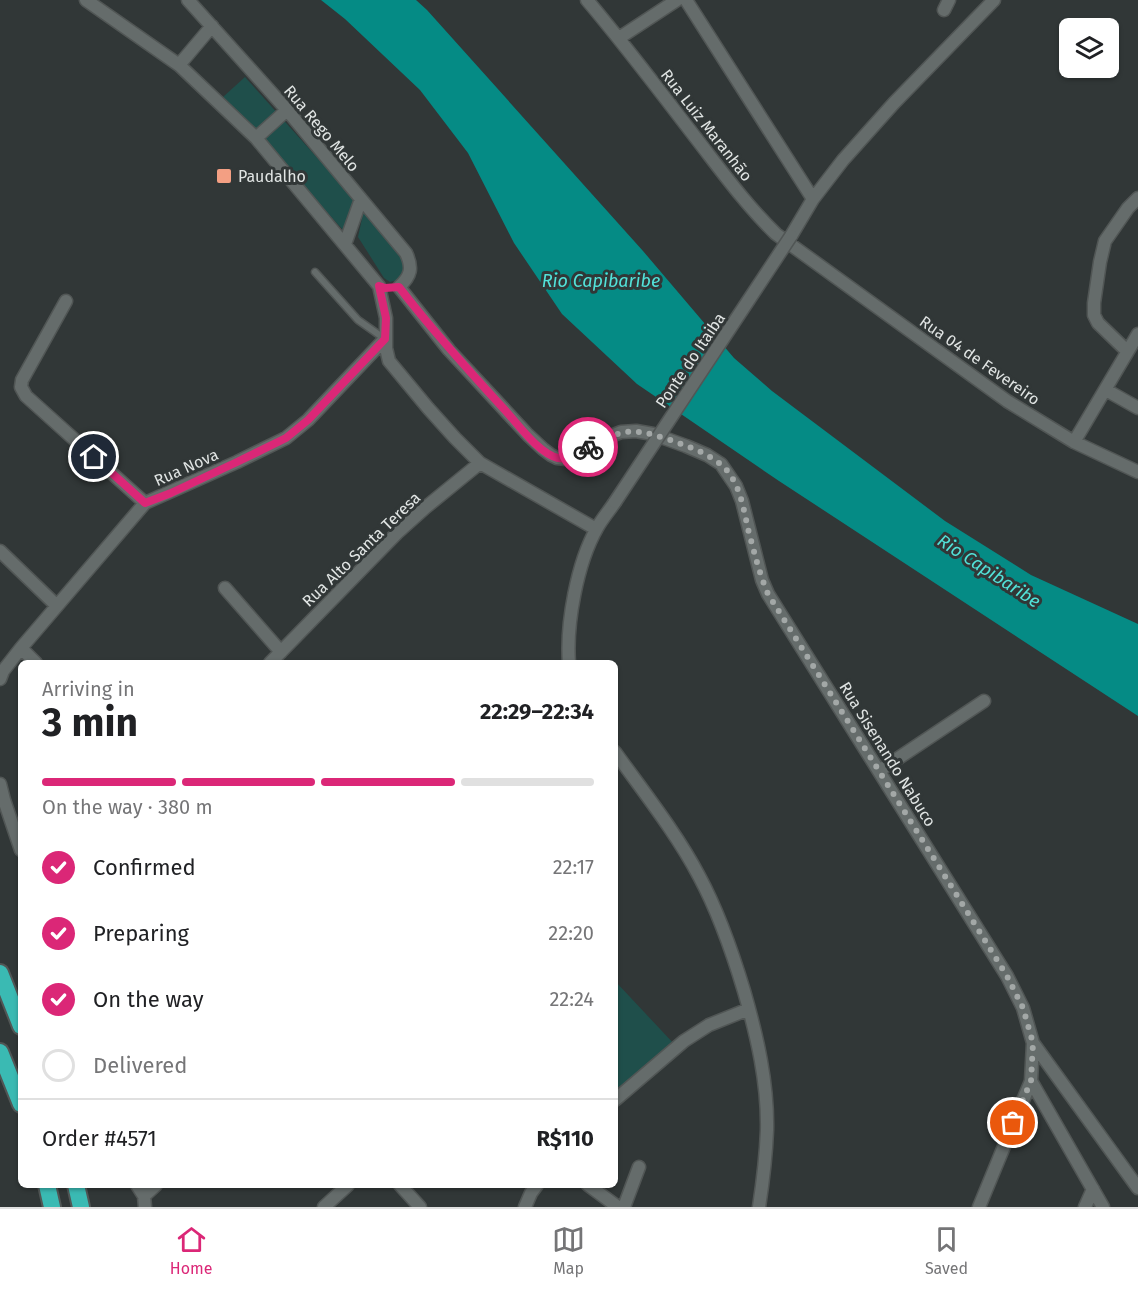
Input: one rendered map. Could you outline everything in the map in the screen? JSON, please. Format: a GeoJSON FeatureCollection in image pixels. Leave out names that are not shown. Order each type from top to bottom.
{"type":"FeatureCollection","features":[{"type":"Feature","properties":{"kind":"highway"},"geometry":{"type":"LineString","coordinates":[[0,973],[18,1018]]}},
{"type":"Feature","properties":{"kind":"highway"},"geometry":{"type":"LineString","coordinates":[[0,1052],[18,1097]]}},
{"type":"Feature","properties":{"kind":"highway"},"geometry":{"type":"LineString","coordinates":[[48,1188],[52,1207]]}},
{"type":"Feature","properties":{"kind":"highway"},"geometry":{"type":"LineString","coordinates":[[77,1188],[81,1207]]}},
{"type":"Feature","properties":{"kind":"street"},"geometry":{"type":"LineString","coordinates":[[86,0],[179,65],[256,138],[379,286],[386,318],[385,339],[389,360],[428,408],[480,463],[596,529]]}},
{"type":"Feature","properties":{"kind":"street","name":"Rua Rego Melo"},"geometry":{"type":"LineString","coordinates":[[188,0],[287,110],[406,253],[411,267],[408,277],[399,287]]}},
{"type":"Feature","properties":{"kind":"street"},"geometry":{"type":"LineString","coordinates":[[195,0],[201,15]]}},
{"type":"Feature","properties":{"kind":"street","name":"Rua Luiz Maranhão"},"geometry":{"type":"LineString","coordinates":[[586,0],[619,38],[761,220],[811,261]]}},
{"type":"Feature","properties":{"kind":"street"},"geometry":{"type":"LineString","coordinates":[[619,38],[677,0]]}},
{"type":"Feature","properties":{"kind":"street"},"geometry":{"type":"LineString","coordinates":[[686,0],[813,200]]}},
{"type":"Feature","properties":{"kind":"street","name":"Ponte do Itaiba"},"geometry":{"type":"LineString","coordinates":[[569,660],[571,615],[578,579],[596,529],[813,200],[843,160],[894,103],[994,0]]}},
{"type":"Feature","properties":{"kind":"street"},"geometry":{"type":"LineString","coordinates":[[179,65],[212,26]]}},
{"type":"Feature","properties":{"kind":"street"},"geometry":{"type":"LineString","coordinates":[[256,138],[287,110]]}},
{"type":"Feature","properties":{"kind":"street"},"geometry":{"type":"LineString","coordinates":[[1127,351],[1095,319],[1094,303],[1105,242],[1128,208],[1138,198]]}},
{"type":"Feature","properties":{"kind":"street"},"geometry":{"type":"LineString","coordinates":[[345,244],[361,199]]}},
{"type":"Feature","properties":{"kind":"street","name":"Rua 04 de Fevereiro"},"geometry":{"type":"LineString","coordinates":[[811,261],[1007,401],[1074,442],[1138,472]]}},
{"type":"Feature","properties":{"kind":"street"},"geometry":{"type":"LineString","coordinates":[[379,286],[399,287]]}},
{"type":"Feature","properties":{"kind":"street","name":"Rua Sisenando Nabuco"},"geometry":{"type":"LineString","coordinates":[[399,287],[449,350],[528,435],[551,455],[566,459],[621,432],[636,431],[653,434],[686,446],[721,464],[736,486],[742,501],[762,580],[768,594],[1007,976],[1023,1008],[1033,1043],[1031,1081]]}},
{"type":"Feature","properties":{"kind":"street"},"geometry":{"type":"LineString","coordinates":[[66,300],[22,380],[21,387],[26,396],[145,503]]}},
{"type":"Feature","properties":{"kind":"street"},"geometry":{"type":"LineString","coordinates":[[1074,442],[1138,334]]}},
{"type":"Feature","properties":{"kind":"street","name":"Rua Nova"},"geometry":{"type":"LineString","coordinates":[[0,679],[3,671],[21,648],[145,503],[171,493],[286,438],[308,420],[385,339]]}},
{"type":"Feature","properties":{"kind":"street"},"geometry":{"type":"LineString","coordinates":[[1106,390],[1138,408]]}},
{"type":"Feature","properties":{"kind":"street","name":"Rua Alto Santa Teresa"},"geometry":{"type":"LineString","coordinates":[[273,660],[397,533],[480,463]]}},
{"type":"Feature","properties":{"kind":"street"},"geometry":{"type":"LineString","coordinates":[[0,551],[57,606]]}},
{"type":"Feature","properties":{"kind":"street"},"geometry":{"type":"LineString","coordinates":[[225,588],[281,652]]}},
{"type":"Feature","properties":{"kind":"street"},"geometry":{"type":"LineString","coordinates":[[21,648],[33,660]]}},
{"type":"Feature","properties":{"kind":"street"},"geometry":{"type":"LineString","coordinates":[[879,771],[984,701]]}},
{"type":"Feature","properties":{"kind":"street"},"geometry":{"type":"LineString","coordinates":[[618,756],[698,875],[734,958],[749,1009],[764,1080],[765,1159],[759,1207]]}},
{"type":"Feature","properties":{"kind":"street"},"geometry":{"type":"LineString","coordinates":[[0,784],[18,840]]}},
{"type":"Feature","properties":{"kind":"street"},"geometry":{"type":"LineString","coordinates":[[618,1097],[690,1037],[709,1025],[749,1009]]}},
{"type":"Feature","properties":{"kind":"street"},"geometry":{"type":"LineString","coordinates":[[1033,1043],[1138,1188]]}},
{"type":"Feature","properties":{"kind":"street"},"geometry":{"type":"LineString","coordinates":[[1031,1081],[1103,1207]]}},
{"type":"Feature","properties":{"kind":"street"},"geometry":{"type":"LineString","coordinates":[[978,1207],[1031,1081]]}},
{"type":"Feature","properties":{"kind":"street"},"geometry":{"type":"LineString","coordinates":[[624,1207],[639,1167]]}},
{"type":"Feature","properties":{"kind":"street"},"geometry":{"type":"LineString","coordinates":[[324,1207],[345,1188]]}},
{"type":"Feature","properties":{"kind":"street"},"geometry":{"type":"LineString","coordinates":[[403,1188],[420,1207]]}},
{"type":"Feature","properties":{"kind":"street"},"geometry":{"type":"LineString","coordinates":[[525,1207],[535,1188]]}},
{"type":"Feature","properties":{"kind":"street"},"geometry":{"type":"LineString","coordinates":[[592,1188],[618,1207]]}},
{"type":"Feature","properties":{"kind":"street"},"geometry":{"type":"LineString","coordinates":[[1085,1207],[1093,1189]]}},
{"type":"Feature","properties":{"kind":"lane"},"geometry":{"type":"LineString","coordinates":[[315,272],[358,320],[385,339]]}},
{"type":"Feature","properties":{"kind":"shaded area"},"geometry":{"type":"Polygon","coordinates":[[[245,77],[354,199],[343,230],[223,97],[245,77]]]}},
{"type":"Feature","properties":{"kind":"shaded area"},"geometry":{"type":"Polygon","coordinates":[[[363,214],[369,215],[407,255],[405,266],[398,280],[390,282],[384,278],[358,237],[363,214]]]}},
{"type":"Feature","properties":{"kind":"shaded area"},"geometry":{"type":"Polygon","coordinates":[[[618,984],[676,1046],[618,1096],[618,984]]]}},
{"type":"Feature","properties":{"kind":"water","name":"Rio Capibaribe"},"geometry":{"type":"Polygon","coordinates":[[[321,0],[416,0],[643,251],[734,358],[772,391],[945,521],[1031,575],[1138,624],[1138,716],[779,481],[637,384],[562,314],[514,243],[468,153],[420,90],[345,19],[321,0]]]}},
{"type":"Feature","properties":{"kind":"way so far"},"geometry":{"type":"LineString","coordinates":[[588,447],[621,432],[636,431],[653,434],[707,455],[721,464],[729,473],[742,501],[762,580],[768,594],[1007,976],[1023,1008],[1033,1043],[1031,1081],[1013,1123]]}},
{"type":"Feature","properties":{"kind":"place","name":"Paudalho"},"geometry":{"type":"Point","coordinates":[224,176]}},
{"type":"Feature","properties":{"kind":"route"},"geometry":{"type":"LineString","coordinates":[[94,457],[145,503],[171,493],[286,438],[308,420],[385,339],[386,318],[379,286],[392,289],[399,287],[449,350],[543,449],[557,458],[566,459],[588,447]]}}]}
